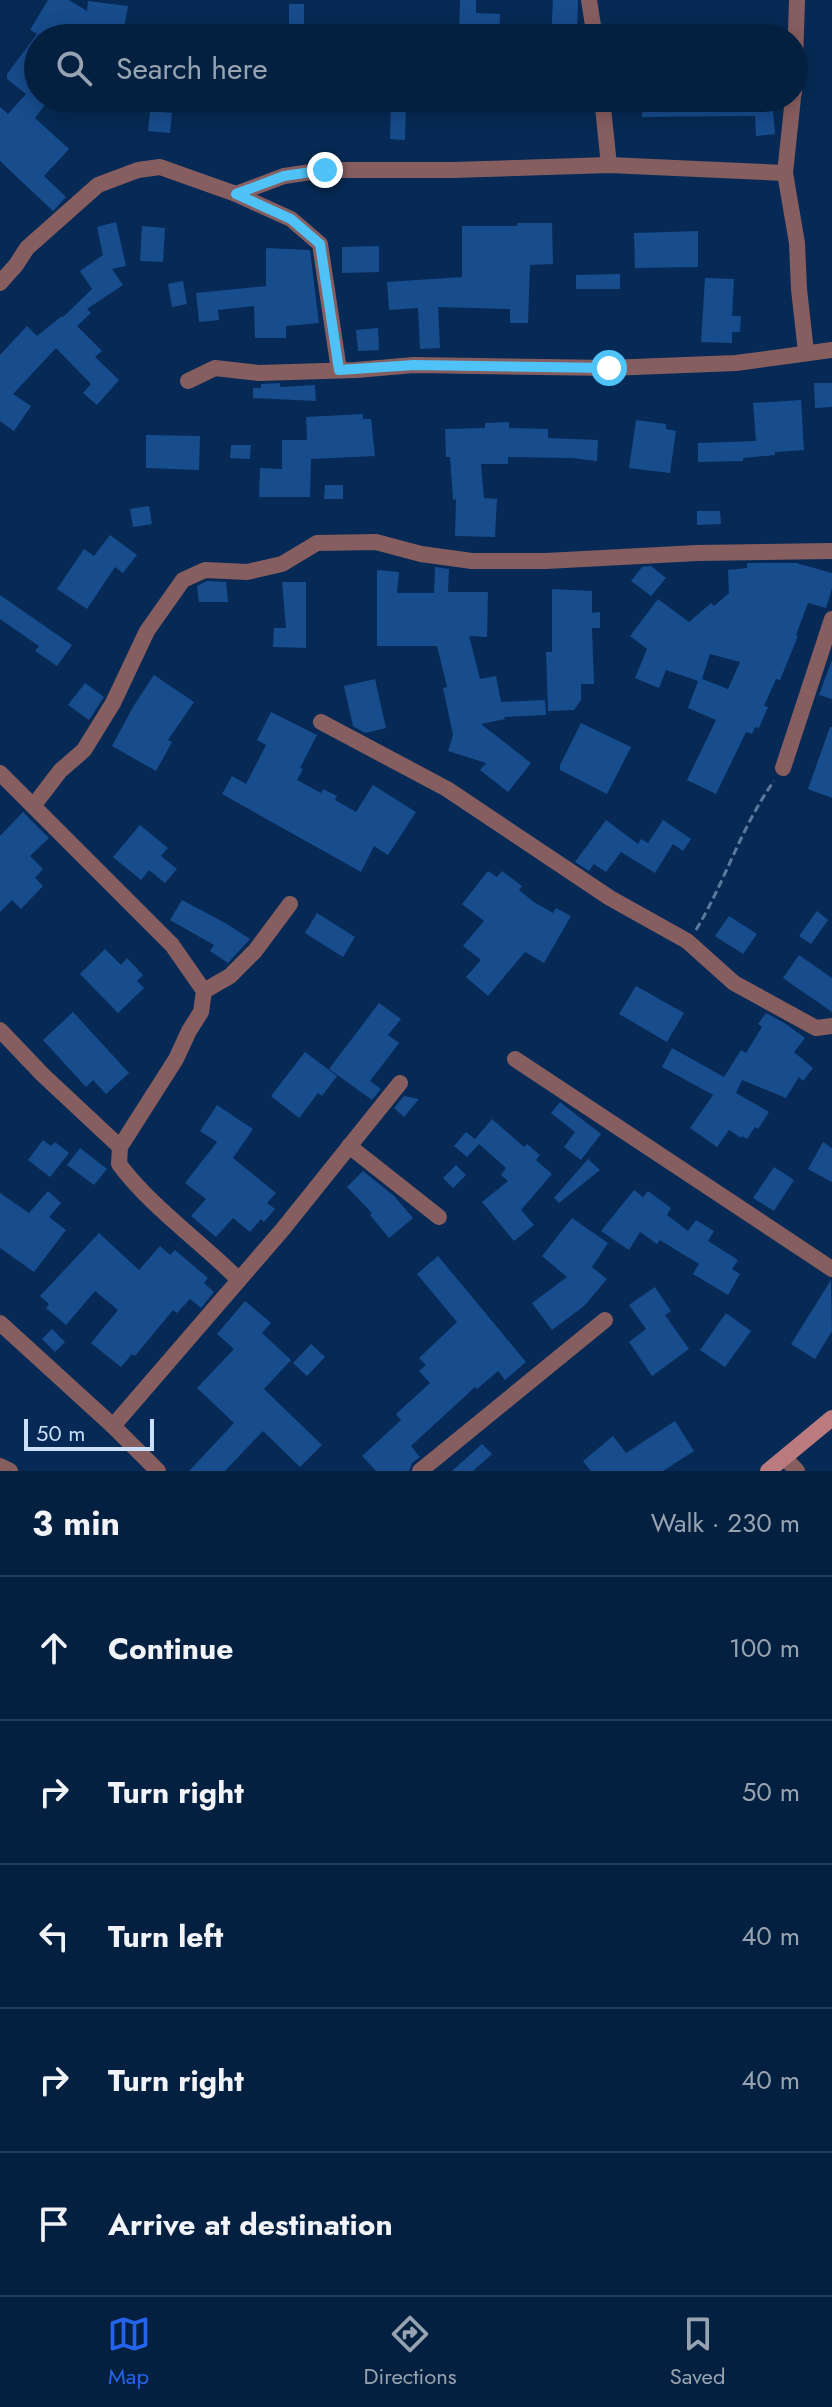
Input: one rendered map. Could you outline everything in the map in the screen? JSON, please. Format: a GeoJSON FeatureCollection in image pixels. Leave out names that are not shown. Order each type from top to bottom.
{"type":"FeatureCollection","features":[{"type":"Feature","properties":{"kind":"main road"},"geometry":{"type":"LineString","coordinates":[[768,1471],[832,1418]]}},
{"type":"Feature","properties":{"kind":"street"},"geometry":{"type":"LineString","coordinates":[[589,0],[593,24]]}},
{"type":"Feature","properties":{"kind":"street"},"geometry":{"type":"LineString","coordinates":[[796,24],[797,0]]}},
{"type":"Feature","properties":{"kind":"street"},"geometry":{"type":"LineString","coordinates":[[603,112],[609,165]]}},
{"type":"Feature","properties":{"kind":"street"},"geometry":{"type":"LineString","coordinates":[[792,112],[785,173],[797,243],[806,352]]}},
{"type":"Feature","properties":{"kind":"street"},"geometry":{"type":"LineString","coordinates":[[236,194],[284,176],[325,170],[609,165],[785,173]]}},
{"type":"Feature","properties":{"kind":"street"},"geometry":{"type":"LineString","coordinates":[[0,282],[35,241],[98,185],[138,170],[160,167],[236,194],[291,219],[320,244],[339,370]]}},
{"type":"Feature","properties":{"kind":"street"},"geometry":{"type":"LineString","coordinates":[[0,263],[3,273],[0,282]]}},
{"type":"Feature","properties":{"kind":"street"},"geometry":{"type":"LineString","coordinates":[[188,381],[215,368],[259,373],[414,365],[609,368],[736,363],[832,350]]}},
{"type":"Feature","properties":{"kind":"street"},"geometry":{"type":"LineString","coordinates":[[34,805],[60,771],[84,750],[113,703],[147,631],[183,580],[205,570],[247,572],[282,564],[317,543],[376,542],[421,554],[472,561],[832,551]]}},
{"type":"Feature","properties":{"kind":"street"},"geometry":{"type":"LineString","coordinates":[[783,768],[832,619]]}},
{"type":"Feature","properties":{"kind":"street"},"geometry":{"type":"LineString","coordinates":[[321,722],[447,789],[610,898],[687,941],[734,983],[816,1028],[832,1026]]}},
{"type":"Feature","properties":{"kind":"street"},"geometry":{"type":"LineString","coordinates":[[0,773],[172,945],[204,991],[201,1012],[176,1059],[120,1147],[119,1164],[132,1181],[239,1280]]}},
{"type":"Feature","properties":{"kind":"street"},"geometry":{"type":"LineString","coordinates":[[204,991],[230,976],[255,951],[290,904]]}},
{"type":"Feature","properties":{"kind":"street"},"geometry":{"type":"LineString","coordinates":[[0,1030],[120,1147]]}},
{"type":"Feature","properties":{"kind":"street"},"geometry":{"type":"LineString","coordinates":[[515,1059],[832,1269]]}},
{"type":"Feature","properties":{"kind":"street"},"geometry":{"type":"LineString","coordinates":[[113,1426],[309,1198],[400,1083]]}},
{"type":"Feature","properties":{"kind":"street"},"geometry":{"type":"LineString","coordinates":[[349,1146],[439,1217]]}},
{"type":"Feature","properties":{"kind":"street"},"geometry":{"type":"LineString","coordinates":[[420,1471],[605,1320]]}},
{"type":"Feature","properties":{"kind":"street"},"geometry":{"type":"LineString","coordinates":[[0,1323],[158,1471]]}},
{"type":"Feature","properties":{"kind":"street"},"geometry":{"type":"LineString","coordinates":[[785,1458],[797,1471]]}},
{"type":"Feature","properties":{"kind":"street"},"geometry":{"type":"LineString","coordinates":[[0,1466],[10,1471]]}},
{"type":"Feature","properties":{"kind":"path"},"geometry":{"type":"LineString","coordinates":[[687,941],[713,901],[760,800],[783,768]]}},
{"type":"Feature","properties":{"kind":"building"},"geometry":{"type":"Polygon","coordinates":[[[48,0],[69,0],[87,11],[88,1],[128,6],[125,24],[34,24],[48,0]]]}},
{"type":"Feature","properties":{"kind":"building"},"geometry":{"type":"Polygon","coordinates":[[[460,0],[476,0],[476,13],[500,14],[500,24],[459,24],[460,0]]]}},
{"type":"Feature","properties":{"kind":"building"},"geometry":{"type":"Polygon","coordinates":[[[553,0],[578,0],[577,24],[552,24],[553,0]]]}},
{"type":"Feature","properties":{"kind":"building"},"geometry":{"type":"Polygon","coordinates":[[[289,4],[304,4],[304,24],[289,24],[289,4]]]}},
{"type":"Feature","properties":{"kind":"building"},"geometry":{"type":"Polygon","coordinates":[[[24,51],[24,92],[7,79],[7,74],[24,51]]]}},
{"type":"Feature","properties":{"kind":"building"},"geometry":{"type":"Polygon","coordinates":[[[24,96],[24,112],[40,112],[35,118],[69,149],[44,176],[66,197],[53,211],[0,161],[0,107],[8,114],[24,96]]]}},
{"type":"Feature","properties":{"kind":"building"},"geometry":{"type":"Polygon","coordinates":[[[150,112],[172,113],[170,133],[148,131],[150,112]]]}},
{"type":"Feature","properties":{"kind":"building"},"geometry":{"type":"Polygon","coordinates":[[[391,112],[406,112],[405,140],[390,139],[391,112]]]}},
{"type":"Feature","properties":{"kind":"building"},"geometry":{"type":"Polygon","coordinates":[[[642,112],[773,112],[775,134],[756,136],[755,116],[642,117],[642,112]]]}},
{"type":"Feature","properties":{"kind":"building"},"geometry":{"type":"Polygon","coordinates":[[[116,222],[126,266],[112,269],[123,285],[87,309],[91,313],[77,326],[102,351],[95,357],[119,380],[97,405],[83,393],[91,384],[56,348],[13,394],[31,406],[14,431],[0,421],[0,355],[27,326],[37,336],[63,317],[92,289],[80,271],[103,255],[97,227],[116,222]]]}},
{"type":"Feature","properties":{"kind":"building"},"geometry":{"type":"Polygon","coordinates":[[[517,223],[552,223],[553,264],[530,265],[528,323],[510,323],[510,309],[438,307],[440,348],[420,349],[418,308],[389,310],[387,282],[462,277],[462,226],[517,226],[517,223]]]}},
{"type":"Feature","properties":{"kind":"building"},"geometry":{"type":"Polygon","coordinates":[[[142,226],[165,228],[163,262],[140,261],[142,226]]]}},
{"type":"Feature","properties":{"kind":"building"},"geometry":{"type":"Polygon","coordinates":[[[698,231],[698,267],[635,268],[634,233],[698,231]]]}},
{"type":"Feature","properties":{"kind":"building"},"geometry":{"type":"Polygon","coordinates":[[[379,246],[379,272],[342,273],[342,247],[379,246]]]}},
{"type":"Feature","properties":{"kind":"building"},"geometry":{"type":"Polygon","coordinates":[[[266,248],[310,250],[319,323],[286,326],[286,338],[255,338],[254,306],[218,310],[219,320],[199,322],[196,293],[266,286],[266,248]]]}},
{"type":"Feature","properties":{"kind":"building"},"geometry":{"type":"Polygon","coordinates":[[[620,274],[620,289],[576,289],[576,275],[620,274]]]}},
{"type":"Feature","properties":{"kind":"building"},"geometry":{"type":"Polygon","coordinates":[[[705,278],[734,279],[732,316],[741,316],[740,332],[732,332],[732,343],[701,342],[705,278]]]}},
{"type":"Feature","properties":{"kind":"building"},"geometry":{"type":"Polygon","coordinates":[[[183,281],[187,304],[172,307],[168,284],[183,281]]]}},
{"type":"Feature","properties":{"kind":"building"},"geometry":{"type":"Polygon","coordinates":[[[378,328],[379,350],[358,351],[356,330],[378,328]]]}},
{"type":"Feature","properties":{"kind":"building"},"geometry":{"type":"Polygon","coordinates":[[[280,383],[280,387],[315,385],[316,401],[253,398],[253,388],[261,388],[261,384],[280,383]]]}},
{"type":"Feature","properties":{"kind":"building"},"geometry":{"type":"Polygon","coordinates":[[[814,383],[832,383],[832,407],[815,408],[814,383]]]}},
{"type":"Feature","properties":{"kind":"building"},"geometry":{"type":"Polygon","coordinates":[[[801,400],[804,450],[775,452],[775,455],[743,458],[743,461],[698,462],[698,443],[756,441],[753,403],[801,400]]]}},
{"type":"Feature","properties":{"kind":"building"},"geometry":{"type":"Polygon","coordinates":[[[363,414],[363,419],[371,419],[375,456],[311,459],[310,497],[259,497],[260,468],[282,469],[282,440],[307,440],[306,417],[363,414]]]}},
{"type":"Feature","properties":{"kind":"building"},"geometry":{"type":"Polygon","coordinates":[[[636,420],[666,424],[666,429],[676,431],[670,473],[629,468],[636,420]]]}},
{"type":"Feature","properties":{"kind":"building"},"geometry":{"type":"Polygon","coordinates":[[[509,422],[509,428],[548,429],[548,438],[598,440],[597,461],[508,457],[508,464],[481,464],[484,498],[497,499],[495,537],[455,536],[456,499],[453,500],[450,457],[446,457],[445,429],[485,428],[485,423],[509,422]]]}},
{"type":"Feature","properties":{"kind":"building"},"geometry":{"type":"Polygon","coordinates":[[[146,435],[200,436],[199,470],[146,468],[146,435]]]}},
{"type":"Feature","properties":{"kind":"building"},"geometry":{"type":"Polygon","coordinates":[[[231,445],[251,445],[250,459],[230,458],[231,445]]]}},
{"type":"Feature","properties":{"kind":"building"},"geometry":{"type":"Polygon","coordinates":[[[325,485],[343,485],[343,499],[324,499],[325,485]]]}},
{"type":"Feature","properties":{"kind":"building"},"geometry":{"type":"Polygon","coordinates":[[[149,506],[152,524],[133,527],[130,509],[149,506]]]}},
{"type":"Feature","properties":{"kind":"building"},"geometry":{"type":"Polygon","coordinates":[[[697,511],[720,511],[721,524],[697,525],[697,511]]]}},
{"type":"Feature","properties":{"kind":"building"},"geometry":{"type":"Polygon","coordinates":[[[110,535],[137,555],[123,573],[115,567],[87,609],[57,589],[84,549],[94,556],[110,535]]]}},
{"type":"Feature","properties":{"kind":"building"},"geometry":{"type":"Polygon","coordinates":[[[747,563],[796,563],[832,573],[832,588],[826,608],[808,603],[780,680],[776,679],[764,706],[768,707],[759,728],[755,727],[752,734],[746,732],[716,794],[687,780],[716,720],[688,708],[698,681],[666,670],[659,688],[635,678],[647,649],[630,636],[658,599],[689,622],[711,603],[714,606],[729,593],[728,570],[747,568],[747,563]],[[710,654],[702,679],[728,689],[740,662],[710,654]]]}},
{"type":"Feature","properties":{"kind":"building"},"geometry":{"type":"Polygon","coordinates":[[[651,566],[666,578],[651,596],[631,581],[642,567],[651,566]]]}},
{"type":"Feature","properties":{"kind":"building"},"geometry":{"type":"Polygon","coordinates":[[[435,567],[449,569],[448,592],[488,592],[487,637],[469,636],[480,679],[496,676],[501,702],[545,700],[546,715],[504,717],[481,724],[531,763],[508,792],[480,770],[486,763],[448,751],[453,735],[443,688],[447,687],[437,646],[377,646],[377,570],[399,572],[397,593],[434,593],[435,567]]]}},
{"type":"Feature","properties":{"kind":"building"},"geometry":{"type":"Polygon","coordinates":[[[207,581],[226,582],[228,602],[199,602],[197,586],[207,581]]]}},
{"type":"Feature","properties":{"kind":"building"},"geometry":{"type":"Polygon","coordinates":[[[282,582],[306,582],[306,648],[273,647],[274,628],[286,628],[282,582]]]}},
{"type":"Feature","properties":{"kind":"building"},"geometry":{"type":"Polygon","coordinates":[[[552,589],[592,591],[592,613],[600,612],[600,628],[592,628],[594,684],[581,684],[581,700],[574,710],[548,711],[546,652],[552,652],[552,589]]]}},
{"type":"Feature","properties":{"kind":"building"},"geometry":{"type":"Polygon","coordinates":[[[0,595],[72,645],[57,666],[35,651],[39,646],[0,619],[0,595]]]}},
{"type":"Feature","properties":{"kind":"building"},"geometry":{"type":"Polygon","coordinates":[[[832,660],[832,699],[819,695],[832,660]]]}},
{"type":"Feature","properties":{"kind":"building"},"geometry":{"type":"Polygon","coordinates":[[[154,675],[194,702],[168,740],[172,742],[156,771],[112,746],[154,675]]]}},
{"type":"Feature","properties":{"kind":"building"},"geometry":{"type":"Polygon","coordinates":[[[375,679],[386,728],[365,733],[353,726],[344,686],[375,679]]]}},
{"type":"Feature","properties":{"kind":"building"},"geometry":{"type":"Polygon","coordinates":[[[85,683],[104,697],[89,720],[68,705],[85,683]]]}},
{"type":"Feature","properties":{"kind":"building"},"geometry":{"type":"Polygon","coordinates":[[[271,712],[317,735],[297,780],[321,793],[323,789],[337,796],[335,800],[356,812],[373,785],[416,812],[388,855],[374,846],[361,872],[222,794],[232,776],[246,784],[266,745],[257,740],[271,712]]]}},
{"type":"Feature","properties":{"kind":"building"},"geometry":{"type":"Polygon","coordinates":[[[581,723],[631,747],[607,794],[560,770],[581,723]]]}},
{"type":"Feature","properties":{"kind":"building"},"geometry":{"type":"Polygon","coordinates":[[[832,727],[832,798],[808,789],[832,727]]]}},
{"type":"Feature","properties":{"kind":"building"},"geometry":{"type":"Polygon","coordinates":[[[23,812],[49,838],[30,856],[43,869],[35,878],[43,886],[21,909],[12,900],[0,912],[0,836],[23,812]]]}},
{"type":"Feature","properties":{"kind":"building"},"geometry":{"type":"Polygon","coordinates":[[[606,820],[638,844],[641,839],[648,843],[663,820],[691,839],[683,851],[673,844],[655,873],[621,852],[606,872],[594,864],[589,871],[575,862],[606,820]]]}},
{"type":"Feature","properties":{"kind":"building"},"geometry":{"type":"Polygon","coordinates":[[[140,825],[168,848],[161,856],[177,869],[165,883],[149,870],[141,880],[113,857],[140,825]]]}},
{"type":"Feature","properties":{"kind":"building"},"geometry":{"type":"Polygon","coordinates":[[[488,871],[497,877],[502,871],[522,886],[519,890],[534,902],[553,913],[556,908],[571,916],[544,963],[525,952],[488,996],[466,977],[481,960],[463,946],[484,921],[462,904],[488,871]]]}},
{"type":"Feature","properties":{"kind":"building"},"geometry":{"type":"Polygon","coordinates":[[[182,900],[250,939],[228,963],[210,951],[214,945],[170,920],[182,900]]]}},
{"type":"Feature","properties":{"kind":"building"},"geometry":{"type":"Polygon","coordinates":[[[817,911],[828,920],[811,944],[799,936],[817,911]]]}},
{"type":"Feature","properties":{"kind":"building"},"geometry":{"type":"Polygon","coordinates":[[[317,913],[355,937],[343,957],[305,933],[317,913]]]}},
{"type":"Feature","properties":{"kind":"building"},"geometry":{"type":"Polygon","coordinates":[[[729,916],[757,934],[743,954],[715,936],[729,916]]]}},
{"type":"Feature","properties":{"kind":"building"},"geometry":{"type":"Polygon","coordinates":[[[105,949],[121,965],[127,958],[143,975],[137,981],[144,988],[118,1013],[80,974],[105,949]]]}},
{"type":"Feature","properties":{"kind":"building"},"geometry":{"type":"Polygon","coordinates":[[[799,955],[832,978],[832,1012],[783,978],[799,955]]]}},
{"type":"Feature","properties":{"kind":"building"},"geometry":{"type":"Polygon","coordinates":[[[636,986],[684,1013],[667,1042],[619,1014],[636,986]]]}},
{"type":"Feature","properties":{"kind":"building"},"geometry":{"type":"Polygon","coordinates":[[[379,1003],[401,1019],[388,1035],[399,1043],[370,1081],[381,1089],[372,1100],[329,1069],[379,1003]]]}},
{"type":"Feature","properties":{"kind":"building"},"geometry":{"type":"Polygon","coordinates":[[[73,1012],[129,1073],[106,1094],[93,1080],[86,1087],[43,1040],[73,1012]]]}},
{"type":"Feature","properties":{"kind":"building"},"geometry":{"type":"Polygon","coordinates":[[[766,1013],[805,1038],[794,1052],[813,1068],[803,1081],[799,1077],[786,1098],[742,1080],[736,1093],[769,1112],[747,1139],[729,1130],[717,1147],[690,1128],[713,1095],[662,1067],[672,1048],[724,1077],[741,1050],[746,1053],[762,1027],[758,1024],[766,1013]]]}},
{"type":"Feature","properties":{"kind":"building"},"geometry":{"type":"Polygon","coordinates":[[[305,1052],[337,1076],[322,1096],[318,1093],[299,1118],[271,1096],[305,1052]]]}},
{"type":"Feature","properties":{"kind":"building"},"geometry":{"type":"Polygon","coordinates":[[[404,1096],[419,1099],[404,1117],[394,1108],[404,1096]]]}},
{"type":"Feature","properties":{"kind":"building"},"geometry":{"type":"Polygon","coordinates":[[[560,1102],[601,1134],[581,1160],[564,1147],[575,1132],[551,1113],[560,1102]]]}},
{"type":"Feature","properties":{"kind":"building"},"geometry":{"type":"Polygon","coordinates":[[[217,1105],[253,1129],[233,1158],[276,1193],[267,1203],[275,1209],[264,1222],[261,1219],[250,1232],[233,1218],[216,1237],[191,1216],[206,1199],[185,1183],[217,1142],[200,1131],[217,1105]]]}},
{"type":"Feature","properties":{"kind":"building"},"geometry":{"type":"Polygon","coordinates":[[[492,1119],[524,1147],[527,1144],[540,1155],[536,1160],[552,1174],[521,1210],[534,1225],[514,1241],[482,1202],[508,1181],[501,1175],[506,1168],[479,1144],[467,1157],[454,1146],[466,1132],[475,1139],[492,1119]]]}},
{"type":"Feature","properties":{"kind":"building"},"geometry":{"type":"Polygon","coordinates":[[[43,1140],[51,1146],[55,1142],[69,1153],[50,1177],[28,1160],[43,1140]]]}},
{"type":"Feature","properties":{"kind":"building"},"geometry":{"type":"Polygon","coordinates":[[[823,1142],[832,1148],[832,1182],[808,1169],[823,1142]]]}},
{"type":"Feature","properties":{"kind":"building"},"geometry":{"type":"Polygon","coordinates":[[[80,1148],[107,1169],[94,1185],[67,1165],[80,1148]]]}},
{"type":"Feature","properties":{"kind":"building"},"geometry":{"type":"Polygon","coordinates":[[[588,1159],[600,1170],[559,1203],[554,1198],[588,1159]]]}},
{"type":"Feature","properties":{"kind":"building"},"geometry":{"type":"Polygon","coordinates":[[[456,1165],[466,1175],[453,1188],[443,1178],[456,1165]]]}},
{"type":"Feature","properties":{"kind":"building"},"geometry":{"type":"Polygon","coordinates":[[[774,1167],[794,1180],[774,1211],[753,1198],[774,1167]]]}},
{"type":"Feature","properties":{"kind":"building"},"geometry":{"type":"Polygon","coordinates":[[[363,1171],[394,1196],[413,1218],[389,1238],[370,1215],[372,1213],[347,1187],[363,1171]]]}},
{"type":"Feature","properties":{"kind":"building"},"geometry":{"type":"Polygon","coordinates":[[[634,1190],[643,1197],[648,1191],[671,1208],[667,1215],[688,1231],[696,1220],[714,1231],[708,1241],[738,1260],[732,1269],[740,1274],[728,1295],[693,1274],[699,1264],[660,1240],[657,1244],[640,1232],[629,1250],[601,1231],[634,1190]]]}},
{"type":"Feature","properties":{"kind":"building"},"geometry":{"type":"Polygon","coordinates":[[[48,1191],[61,1203],[49,1217],[66,1230],[34,1272],[0,1248],[0,1193],[29,1213],[48,1191]]]}},
{"type":"Feature","properties":{"kind":"building"},"geometry":{"type":"Polygon","coordinates":[[[572,1218],[608,1243],[592,1267],[607,1279],[584,1306],[552,1330],[532,1303],[567,1277],[542,1256],[572,1218]]]}},
{"type":"Feature","properties":{"kind":"building"},"geometry":{"type":"Polygon","coordinates":[[[99,1233],[139,1270],[160,1246],[170,1255],[175,1250],[208,1278],[204,1283],[214,1292],[201,1308],[190,1299],[177,1313],[173,1310],[135,1356],[132,1354],[121,1367],[91,1343],[118,1310],[95,1291],[66,1325],[46,1308],[49,1304],[40,1296],[99,1233]]]}},
{"type":"Feature","properties":{"kind":"building"},"geometry":{"type":"Polygon","coordinates":[[[438,1256],[526,1362],[505,1380],[498,1371],[477,1389],[475,1387],[411,1446],[420,1457],[412,1463],[409,1471],[376,1471],[362,1456],[401,1420],[396,1414],[430,1383],[419,1371],[426,1365],[419,1358],[457,1322],[417,1274],[438,1256]]]}},
{"type":"Feature","properties":{"kind":"building"},"geometry":{"type":"Polygon","coordinates":[[[831,1280],[832,1331],[815,1359],[791,1344],[831,1280]]]}},
{"type":"Feature","properties":{"kind":"building"},"geometry":{"type":"Polygon","coordinates":[[[655,1287],[671,1311],[665,1315],[689,1349],[652,1376],[629,1342],[646,1329],[629,1305],[655,1287]]]}},
{"type":"Feature","properties":{"kind":"building"},"geometry":{"type":"Polygon","coordinates":[[[245,1301],[271,1323],[262,1333],[291,1360],[264,1389],[322,1445],[300,1467],[263,1431],[225,1471],[189,1471],[234,1423],[197,1388],[234,1349],[217,1334],[245,1301]]]}},
{"type":"Feature","properties":{"kind":"building"},"geometry":{"type":"Polygon","coordinates":[[[726,1313],[751,1331],[725,1367],[700,1350],[726,1313]]]}},
{"type":"Feature","properties":{"kind":"building"},"geometry":{"type":"Polygon","coordinates":[[[52,1329],[65,1342],[55,1352],[42,1339],[52,1329]]]}},
{"type":"Feature","properties":{"kind":"building"},"geometry":{"type":"Polygon","coordinates":[[[311,1344],[325,1357],[307,1376],[293,1363],[311,1344]]]}},
{"type":"Feature","properties":{"kind":"building"},"geometry":{"type":"Polygon","coordinates":[[[675,1421],[694,1451],[663,1471],[591,1471],[583,1461],[613,1436],[626,1453],[675,1421]]]}},
{"type":"Feature","properties":{"kind":"building"},"geometry":{"type":"Polygon","coordinates":[[[482,1444],[492,1454],[473,1471],[452,1471],[482,1444]]]}},
{"type":"Feature","properties":{"kind":"route"},"geometry":{"type":"LineString","coordinates":[[325,170],[284,176],[236,194],[291,219],[320,244],[339,370],[414,365],[609,368]]}}]}
